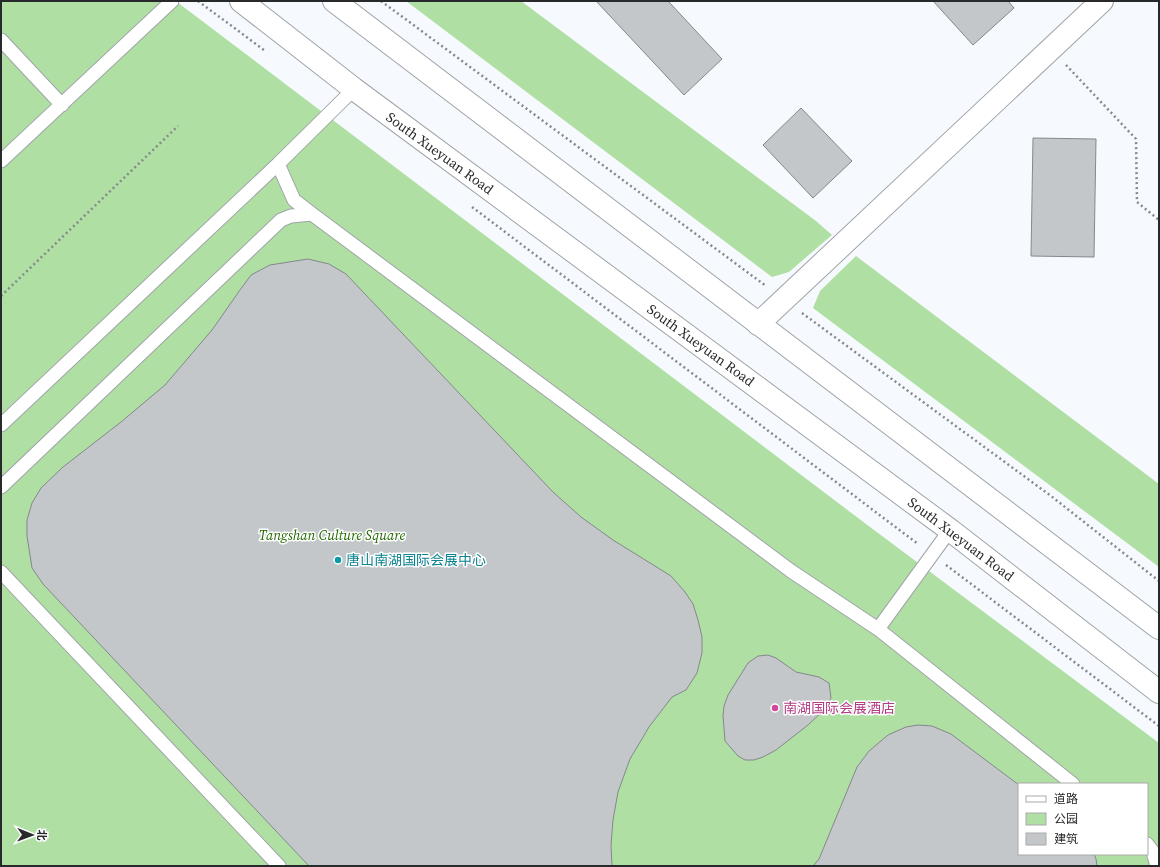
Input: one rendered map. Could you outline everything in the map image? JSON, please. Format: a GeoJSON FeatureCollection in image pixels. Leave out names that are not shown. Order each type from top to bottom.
{"type":"FeatureCollection","features":[{"type":"Feature","properties":{"kind":"main road","name":"South Xueyuan Road"},"geometry":{"type":"LineString","coordinates":[[241,1],[354,89],[950,530],[1159,692]]}},
{"type":"Feature","properties":{"kind":"main road"},"geometry":{"type":"LineString","coordinates":[[334,1],[1159,628]]}},
{"type":"Feature","properties":{"kind":"main road"},"geometry":{"type":"LineString","coordinates":[[758,324],[1051,49],[1096,3]]}},
{"type":"Feature","properties":{"kind":"lane"},"geometry":{"type":"LineString","coordinates":[[1,162],[172,1]]}},
{"type":"Feature","properties":{"kind":"lane"},"geometry":{"type":"LineString","coordinates":[[1,40],[62,105]]}},
{"type":"Feature","properties":{"kind":"lane"},"geometry":{"type":"LineString","coordinates":[[1,425],[278,164],[354,89]]}},
{"type":"Feature","properties":{"kind":"lane"},"geometry":{"type":"LineString","coordinates":[[278,164],[294,200],[792,571],[878,629],[1072,783]]}},
{"type":"Feature","properties":{"kind":"lane"},"geometry":{"type":"LineString","coordinates":[[1,487],[281,220],[291,216],[312,214]]}},
{"type":"Feature","properties":{"kind":"lane"},"geometry":{"type":"LineString","coordinates":[[878,629],[950,530]]}},
{"type":"Feature","properties":{"kind":"lane"},"geometry":{"type":"LineString","coordinates":[[1,572],[279,866]]}},
{"type":"Feature","properties":{"kind":"lane"},"geometry":{"type":"LineString","coordinates":[[1148,845],[1153,852],[1157,866]]}},
{"type":"Feature","properties":{"kind":"path"},"geometry":{"type":"LineString","coordinates":[[198,1],[268,53]]}},
{"type":"Feature","properties":{"kind":"path"},"geometry":{"type":"LineString","coordinates":[[1051,49],[1136,140],[1137,202],[1159,220]]}},
{"type":"Feature","properties":{"kind":"path"},"geometry":{"type":"LineString","coordinates":[[1,296],[178,126]]}},
{"type":"Feature","properties":{"kind":"path"},"geometry":{"type":"LineString","coordinates":[[470,206],[1159,726]]}},
{"type":"Feature","properties":{"kind":"green space","name":"Tangshan Culture Square"},"geometry":{"type":"Polygon","coordinates":[[[1,1],[176,1],[866,524],[1159,743],[1159,866],[1,866],[1,1]]]}},
{"type":"Feature","properties":{"kind":"green space"},"geometry":{"type":"Polygon","coordinates":[[[406,1],[521,1],[816,221],[832,235],[789,272],[772,277],[406,1]]]}},
{"type":"Feature","properties":{"kind":"green space"},"geometry":{"type":"Polygon","coordinates":[[[856,256],[1159,484],[1159,567],[813,308],[820,291],[856,256]]]}},
{"type":"Feature","properties":{"kind":"building"},"geometry":{"type":"Polygon","coordinates":[[[596,1],[668,1],[722,59],[684,95],[596,1]]]}},
{"type":"Feature","properties":{"kind":"building"},"geometry":{"type":"Polygon","coordinates":[[[933,1],[1008,1],[1014,8],[973,45],[933,1]]]}},
{"type":"Feature","properties":{"kind":"building"},"geometry":{"type":"Polygon","coordinates":[[[801,108],[852,161],[813,198],[763,145],[801,108]]]}},
{"type":"Feature","properties":{"kind":"building"},"geometry":{"type":"Polygon","coordinates":[[[1033,138],[1096,139],[1094,257],[1031,256],[1033,138]]]}},
{"type":"Feature","properties":{"kind":"building","name":"唐山南湖国际会展中心"},"geometry":{"type":"Polygon","coordinates":[[[308,259],[329,264],[346,274],[553,492],[581,517],[613,540],[671,576],[693,604],[702,637],[702,653],[697,673],[686,690],[672,697],[649,727],[630,759],[618,792],[613,820],[611,845],[612,866],[309,866],[43,584],[32,568],[27,536],[27,520],[32,503],[41,488],[63,467],[121,422],[165,385],[212,330],[251,275],[270,265],[308,259]]]}},
{"type":"Feature","properties":{"kind":"building","name":"南湖国际会展酒店"},"geometry":{"type":"Polygon","coordinates":[[[768,655],[776,658],[796,672],[819,677],[829,683],[831,698],[824,710],[808,725],[776,750],[754,760],[745,760],[738,756],[725,741],[723,716],[724,706],[728,695],[748,663],[758,656],[768,655]]]}},
{"type":"Feature","properties":{"kind":"building"},"geometry":{"type":"Polygon","coordinates":[[[918,725],[932,726],[951,734],[1018,784],[1018,855],[1094,855],[1097,866],[813,866],[819,859],[857,767],[869,751],[888,735],[906,727],[918,725]]]}},
{"type":"Feature","properties":{"kind":"place","name":"唐山南湖国际会展中心"},"geometry":{"type":"Point","coordinates":[338,560]}},
{"type":"Feature","properties":{"kind":"place","name":"南湖国际会展酒店"},"geometry":{"type":"Point","coordinates":[775,708]}}]}
